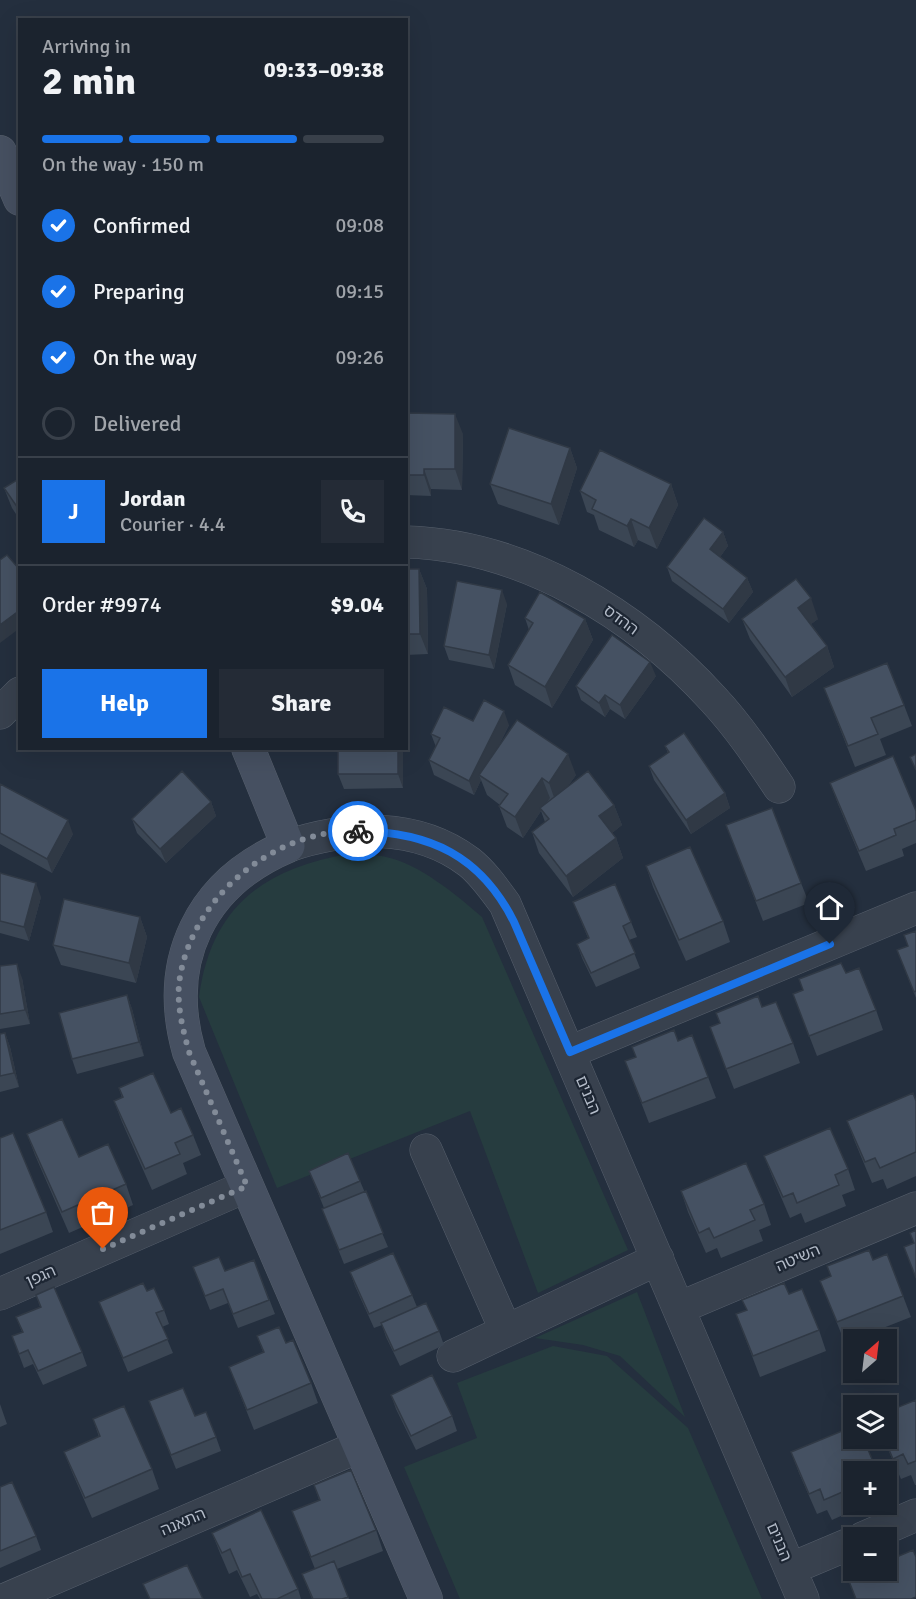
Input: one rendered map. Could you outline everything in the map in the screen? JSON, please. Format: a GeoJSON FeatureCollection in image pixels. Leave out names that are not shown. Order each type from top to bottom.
{"type":"FeatureCollection","features":[{"type":"Feature","properties":{"kind":"main road"},"geometry":{"type":"LineString","coordinates":[[0,152],[18,194]]}},
{"type":"Feature","properties":{"kind":"main road"},"geometry":{"type":"LineString","coordinates":[[249,750],[288,846]]}},
{"type":"Feature","properties":{"kind":"main road","name":"הבנים"},"geometry":{"type":"LineString","coordinates":[[288,846],[266,855],[249,868],[213,903],[202,918],[190,942],[179,986],[183,1030],[189,1052],[426,1599]]}},
{"type":"Feature","properties":{"kind":"street","name":"ההדס"},"geometry":{"type":"LineString","coordinates":[[408,542],[470,550],[511,563],[556,581],[605,607],[679,665],[714,700],[749,742],[779,787]]}},
{"type":"Feature","properties":{"kind":"street"},"geometry":{"type":"LineString","coordinates":[[0,713],[18,695]]}},
{"type":"Feature","properties":{"kind":"street","name":"הבנים"},"geometry":{"type":"LineString","coordinates":[[288,846],[318,836],[351,830],[408,835],[439,844],[469,862],[505,904],[803,1599]]}},
{"type":"Feature","properties":{"kind":"street"},"geometry":{"type":"LineString","coordinates":[[570,1052],[916,908]]}},
{"type":"Feature","properties":{"kind":"street"},"geometry":{"type":"LineString","coordinates":[[426,1150],[506,1330]]}},
{"type":"Feature","properties":{"kind":"street","name":"הגפן"},"geometry":{"type":"LineString","coordinates":[[0,1294],[247,1186]]}},
{"type":"Feature","properties":{"kind":"street","name":"השיטה"},"geometry":{"type":"LineString","coordinates":[[679,1308],[916,1208]]}},
{"type":"Feature","properties":{"kind":"street"},"geometry":{"type":"LineString","coordinates":[[453,1356],[658,1260]]}},
{"type":"Feature","properties":{"kind":"street","name":"התאנה"},"geometry":{"type":"LineString","coordinates":[[6,1599],[360,1446]]}},
{"type":"Feature","properties":{"kind":"street"},"geometry":{"type":"LineString","coordinates":[[888,1527],[916,1515]]}},
{"type":"Feature","properties":{"kind":"street"},"geometry":{"type":"LineString","coordinates":[[790,1569],[843,1547]]}},
{"type":"Feature","properties":{"kind":"green space"},"geometry":{"type":"Polygon","coordinates":[[[348,854],[381,856],[411,866],[450,890],[482,917],[628,1250],[538,1293],[470,1111],[277,1188],[199,997],[205,966],[215,939],[229,917],[246,898],[266,882],[290,870],[348,854]]]}},
{"type":"Feature","properties":{"kind":"green space"},"geometry":{"type":"Polygon","coordinates":[[[637,1292],[685,1417],[620,1356],[583,1345],[535,1338],[637,1292]]]}},
{"type":"Feature","properties":{"kind":"green space"},"geometry":{"type":"Polygon","coordinates":[[[553,1346],[607,1356],[688,1428],[762,1599],[460,1599],[404,1467],[477,1438],[457,1383],[553,1346]]]}},
{"type":"Feature","properties":{"kind":"building"},"geometry":{"type":"Polygon","coordinates":[[[408,413],[455,414],[455,469],[424,469],[424,475],[408,475],[408,413]]]}},
{"type":"Feature","properties":{"kind":"building"},"geometry":{"type":"Polygon","coordinates":[[[509,428],[570,448],[551,504],[490,484],[509,428]]]}},
{"type":"Feature","properties":{"kind":"building"},"geometry":{"type":"Polygon","coordinates":[[[600,450],[671,484],[649,528],[631,519],[627,526],[592,509],[596,500],[580,491],[600,450]]]}},
{"type":"Feature","properties":{"kind":"building"},"geometry":{"type":"Polygon","coordinates":[[[18,479],[18,508],[4,488],[18,479]]]}},
{"type":"Feature","properties":{"kind":"building"},"geometry":{"type":"Polygon","coordinates":[[[704,518],[723,532],[710,549],[747,578],[723,609],[667,567],[704,518]]]}},
{"type":"Feature","properties":{"kind":"building"},"geometry":{"type":"Polygon","coordinates":[[[7,555],[18,568],[18,612],[0,625],[0,560],[7,555]]]}},
{"type":"Feature","properties":{"kind":"building"},"geometry":{"type":"Polygon","coordinates":[[[408,569],[419,569],[420,634],[408,634],[408,569]]]}},
{"type":"Feature","properties":{"kind":"building"},"geometry":{"type":"Polygon","coordinates":[[[796,579],[811,598],[798,608],[827,646],[785,677],[742,619],[796,579]]]}},
{"type":"Feature","properties":{"kind":"building"},"geometry":{"type":"Polygon","coordinates":[[[457,581],[502,590],[489,655],[444,646],[457,581]]]}},
{"type":"Feature","properties":{"kind":"building"},"geometry":{"type":"Polygon","coordinates":[[[540,592],[585,619],[545,687],[508,665],[533,623],[525,618],[540,592]]]}},
{"type":"Feature","properties":{"kind":"building"},"geometry":{"type":"Polygon","coordinates":[[[612,635],[650,662],[620,705],[605,695],[599,703],[576,686],[612,635]]]}},
{"type":"Feature","properties":{"kind":"building"},"geometry":{"type":"Polygon","coordinates":[[[887,663],[904,705],[871,718],[878,734],[848,746],[824,688],[887,663]]]}},
{"type":"Feature","properties":{"kind":"building"},"geometry":{"type":"Polygon","coordinates":[[[484,700],[504,711],[469,781],[429,760],[440,738],[431,734],[444,707],[473,721],[484,700]]]}},
{"type":"Feature","properties":{"kind":"building"},"geometry":{"type":"Polygon","coordinates":[[[517,720],[568,754],[549,783],[542,778],[515,817],[499,806],[508,794],[479,775],[517,720]]]}},
{"type":"Feature","properties":{"kind":"building"},"geometry":{"type":"Polygon","coordinates":[[[684,733],[725,793],[686,820],[649,766],[669,752],[665,746],[684,733]]]}},
{"type":"Feature","properties":{"kind":"building"},"geometry":{"type":"Polygon","coordinates":[[[338,750],[398,750],[398,774],[338,774],[338,750]]]}},
{"type":"Feature","properties":{"kind":"building"},"geometry":{"type":"Polygon","coordinates":[[[916,754],[916,770],[910,757],[916,754]]]}},
{"type":"Feature","properties":{"kind":"building"},"geometry":{"type":"Polygon","coordinates":[[[893,756],[916,811],[916,820],[894,829],[896,835],[859,851],[830,783],[893,756]]]}},
{"type":"Feature","properties":{"kind":"building"},"geometry":{"type":"Polygon","coordinates":[[[182,771],[211,802],[160,849],[132,819],[182,771]]]}},
{"type":"Feature","properties":{"kind":"building"},"geometry":{"type":"Polygon","coordinates":[[[588,771],[614,805],[599,816],[616,838],[566,876],[532,832],[549,819],[540,808],[588,771]]]}},
{"type":"Feature","properties":{"kind":"building"},"geometry":{"type":"Polygon","coordinates":[[[0,784],[68,820],[47,859],[0,833],[0,784]]]}},
{"type":"Feature","properties":{"kind":"building"},"geometry":{"type":"Polygon","coordinates":[[[772,808],[801,883],[756,901],[726,825],[772,808]]]}},
{"type":"Feature","properties":{"kind":"building"},"geometry":{"type":"Polygon","coordinates":[[[690,847],[723,921],[679,940],[646,866],[690,847]]]}},
{"type":"Feature","properties":{"kind":"building"},"geometry":{"type":"Polygon","coordinates":[[[0,873],[36,883],[24,927],[0,921],[0,873]]]}},
{"type":"Feature","properties":{"kind":"building"},"geometry":{"type":"Polygon","coordinates":[[[615,884],[631,922],[623,926],[635,953],[591,973],[577,944],[589,938],[573,902],[615,884]]]}},
{"type":"Feature","properties":{"kind":"building"},"geometry":{"type":"Polygon","coordinates":[[[64,899],[140,917],[129,963],[53,945],[64,899]]]}},
{"type":"Feature","properties":{"kind":"building"},"geometry":{"type":"Polygon","coordinates":[[[916,931],[916,991],[914,992],[897,950],[908,946],[904,935],[916,931]]]}},
{"type":"Feature","properties":{"kind":"building"},"geometry":{"type":"Polygon","coordinates":[[[841,963],[846,973],[859,968],[876,1010],[809,1036],[793,994],[803,990],[799,979],[841,963]]]}},
{"type":"Feature","properties":{"kind":"building"},"geometry":{"type":"Polygon","coordinates":[[[17,964],[25,1010],[0,1014],[0,966],[17,964]]]}},
{"type":"Feature","properties":{"kind":"building"},"geometry":{"type":"Polygon","coordinates":[[[127,995],[139,1042],[72,1059],[59,1013],[127,995]]]}},
{"type":"Feature","properties":{"kind":"building"},"geometry":{"type":"Polygon","coordinates":[[[758,996],[762,1007],[776,1002],[793,1043],[726,1069],[710,1027],[720,1023],[716,1013],[758,996]]]}},
{"type":"Feature","properties":{"kind":"building"},"geometry":{"type":"Polygon","coordinates":[[[674,1030],[678,1041],[692,1035],[708,1077],[642,1103],[625,1061],[636,1057],[632,1047],[674,1030]]]}},
{"type":"Feature","properties":{"kind":"building"},"geometry":{"type":"Polygon","coordinates":[[[5,1033],[14,1073],[0,1076],[0,1034],[5,1033]]]}},
{"type":"Feature","properties":{"kind":"building"},"geometry":{"type":"Polygon","coordinates":[[[153,1073],[171,1113],[181,1108],[193,1135],[175,1143],[180,1154],[145,1169],[114,1101],[123,1097],[119,1088],[153,1073]]]}},
{"type":"Feature","properties":{"kind":"building"},"geometry":{"type":"Polygon","coordinates":[[[913,1093],[916,1101],[916,1152],[880,1168],[875,1158],[865,1162],[847,1121],[913,1093]]]}},
{"type":"Feature","properties":{"kind":"building"},"geometry":{"type":"Polygon","coordinates":[[[62,1119],[79,1157],[108,1144],[126,1184],[62,1212],[27,1134],[62,1119]]]}},
{"type":"Feature","properties":{"kind":"building"},"geometry":{"type":"Polygon","coordinates":[[[830,1128],[848,1169],[835,1175],[839,1185],[797,1203],[793,1193],[783,1197],[764,1156],[830,1128]]]}},
{"type":"Feature","properties":{"kind":"building"},"geometry":{"type":"Polygon","coordinates":[[[13,1133],[46,1212],[0,1230],[0,1138],[13,1133]]]}},
{"type":"Feature","properties":{"kind":"building"},"geometry":{"type":"Polygon","coordinates":[[[348,1153],[360,1181],[321,1198],[309,1171],[348,1153]]]}},
{"type":"Feature","properties":{"kind":"building"},"geometry":{"type":"Polygon","coordinates":[[[746,1163],[764,1204],[750,1210],[755,1220],[714,1238],[709,1228],[699,1233],[681,1191],[746,1163]]]}},
{"type":"Feature","properties":{"kind":"building"},"geometry":{"type":"Polygon","coordinates":[[[366,1191],[383,1233],[339,1250],[322,1209],[366,1191]]]}},
{"type":"Feature","properties":{"kind":"building"},"geometry":{"type":"Polygon","coordinates":[[[916,1230],[916,1278],[904,1247],[914,1243],[910,1233],[916,1230]]]}},
{"type":"Feature","properties":{"kind":"building"},"geometry":{"type":"Polygon","coordinates":[[[869,1250],[873,1260],[887,1254],[903,1296],[837,1322],[820,1281],[831,1276],[827,1266],[869,1250]]]}},
{"type":"Feature","properties":{"kind":"building"},"geometry":{"type":"Polygon","coordinates":[[[393,1253],[412,1295],[369,1314],[350,1272],[393,1253]]]}},
{"type":"Feature","properties":{"kind":"building"},"geometry":{"type":"Polygon","coordinates":[[[219,1257],[225,1271],[254,1260],[269,1300],[233,1314],[223,1289],[205,1296],[193,1267],[219,1257]]]}},
{"type":"Feature","properties":{"kind":"building"},"geometry":{"type":"Polygon","coordinates":[[[143,1283],[147,1291],[154,1288],[164,1310],[156,1313],[168,1339],[123,1358],[99,1302],[143,1283]]]}},
{"type":"Feature","properties":{"kind":"building"},"geometry":{"type":"Polygon","coordinates":[[[784,1283],[789,1294],[802,1289],[819,1330],[753,1356],[736,1314],[747,1310],[742,1300],[784,1283]]]}},
{"type":"Feature","properties":{"kind":"building"},"geometry":{"type":"Polygon","coordinates":[[[54,1287],[82,1352],[38,1371],[28,1350],[19,1354],[12,1336],[23,1332],[16,1317],[41,1307],[36,1295],[54,1287]]]}},
{"type":"Feature","properties":{"kind":"building"},"geometry":{"type":"Polygon","coordinates":[[[426,1303],[439,1331],[394,1351],[381,1323],[426,1303]]]}},
{"type":"Feature","properties":{"kind":"building"},"geometry":{"type":"Polygon","coordinates":[[[279,1327],[286,1343],[293,1340],[311,1383],[247,1410],[229,1367],[264,1352],[257,1336],[279,1327]]]}},
{"type":"Feature","properties":{"kind":"building"},"geometry":{"type":"Polygon","coordinates":[[[432,1375],[452,1416],[411,1436],[391,1395],[432,1375]]]}},
{"type":"Feature","properties":{"kind":"building"},"geometry":{"type":"Polygon","coordinates":[[[183,1388],[195,1416],[206,1412],[216,1437],[171,1455],[149,1401],[183,1388]]]}},
{"type":"Feature","properties":{"kind":"building"},"geometry":{"type":"Polygon","coordinates":[[[916,1400],[916,1461],[908,1464],[903,1454],[893,1459],[889,1449],[897,1449],[897,1408],[916,1400]]]}},
{"type":"Feature","properties":{"kind":"building"},"geometry":{"type":"Polygon","coordinates":[[[124,1406],[152,1469],[85,1498],[64,1452],[100,1436],[93,1419],[124,1406]]]}},
{"type":"Feature","properties":{"kind":"building"},"geometry":{"type":"Polygon","coordinates":[[[843,1431],[843,1449],[868,1449],[873,1461],[843,1461],[843,1492],[824,1500],[820,1489],[809,1494],[791,1452],[843,1431]]]}},
{"type":"Feature","properties":{"kind":"building"},"geometry":{"type":"Polygon","coordinates":[[[351,1470],[376,1530],[311,1557],[292,1511],[320,1500],[314,1485],[351,1470]]]}},
{"type":"Feature","properties":{"kind":"building"},"geometry":{"type":"Polygon","coordinates":[[[12,1482],[36,1536],[0,1551],[0,1487],[12,1482]]]}},
{"type":"Feature","properties":{"kind":"building"},"geometry":{"type":"Polygon","coordinates":[[[261,1510],[298,1589],[277,1599],[262,1599],[250,1574],[242,1577],[230,1549],[222,1553],[212,1533],[261,1510]]]}},
{"type":"Feature","properties":{"kind":"building"},"geometry":{"type":"Polygon","coordinates":[[[897,1550],[899,1556],[913,1550],[916,1557],[916,1597],[911,1599],[856,1599],[849,1581],[897,1581],[897,1550]]]}},
{"type":"Feature","properties":{"kind":"building"},"geometry":{"type":"Polygon","coordinates":[[[334,1561],[348,1597],[313,1599],[302,1574],[334,1561]]]}},
{"type":"Feature","properties":{"kind":"building"},"geometry":{"type":"Polygon","coordinates":[[[187,1565],[203,1599],[150,1599],[143,1584],[187,1565]]]}},
{"type":"Feature","properties":{"kind":"way so far"},"geometry":{"type":"LineString","coordinates":[[103,1249],[247,1186],[189,1052],[180,1009],[179,986],[183,964],[190,942],[202,918],[213,903],[229,884],[266,855],[318,836],[351,830],[358,831]]}},
{"type":"Feature","properties":{"kind":"route"},"geometry":{"type":"LineString","coordinates":[[358,831],[408,835],[439,844],[469,862],[505,904],[570,1052],[830,944]]}}]}
